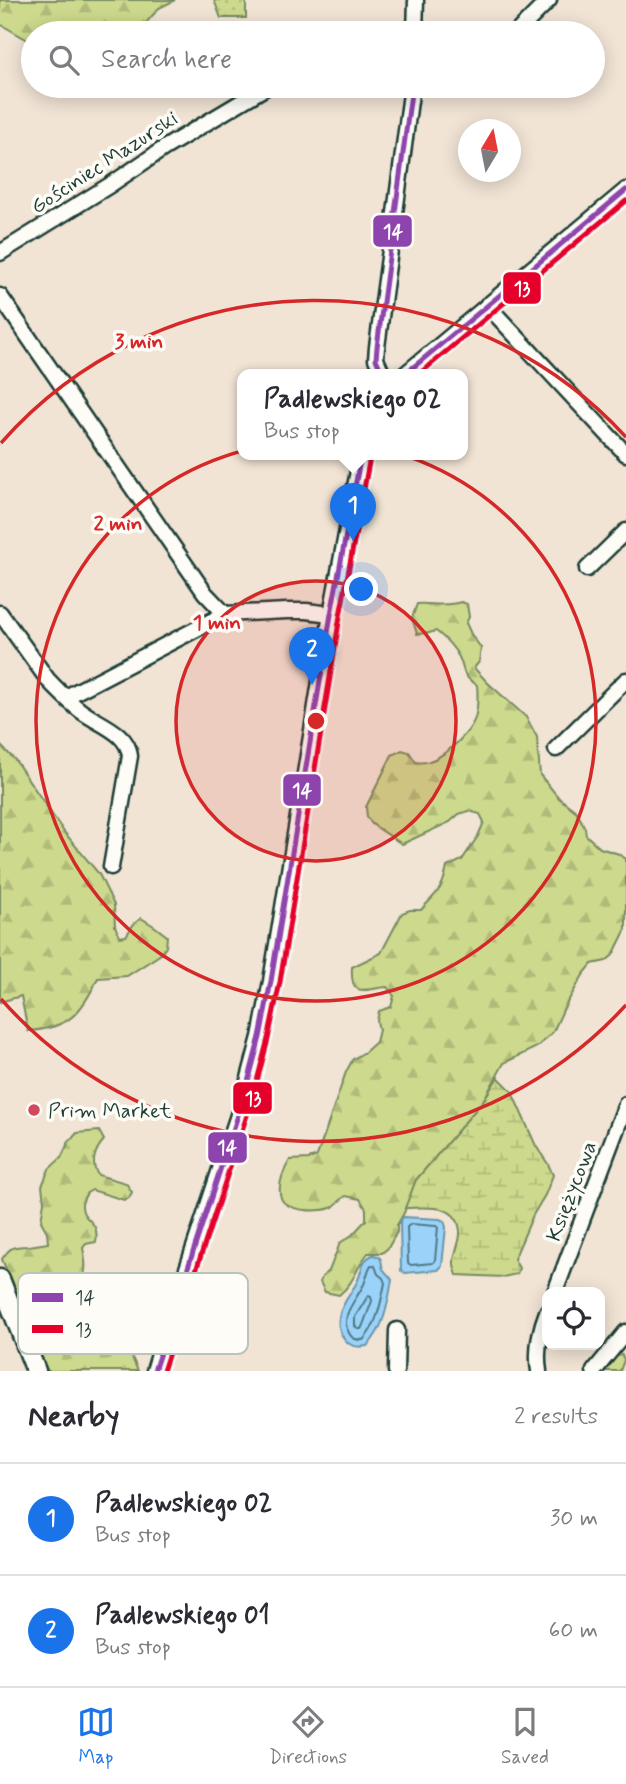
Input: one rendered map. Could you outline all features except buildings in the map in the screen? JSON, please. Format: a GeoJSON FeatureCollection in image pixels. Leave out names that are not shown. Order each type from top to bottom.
{"type":"FeatureCollection","features":[{"type":"Feature","properties":{"kind":"main road"},"geometry":{"type":"LineString","coordinates":[[0,1279],[18,1325]]}},
{"type":"Feature","properties":{"kind":"main road"},"geometry":{"type":"LineString","coordinates":[[29,1354],[36,1371]]}},
{"type":"Feature","properties":{"kind":"street"},"geometry":{"type":"LineString","coordinates":[[415,21],[416,0]]}},
{"type":"Feature","properties":{"kind":"street"},"geometry":{"type":"LineString","coordinates":[[528,21],[549,0]]}},
{"type":"Feature","properties":{"kind":"street","name":"Gościniec Mazurski"},"geometry":{"type":"LineString","coordinates":[[0,253],[248,98]]}},
{"type":"Feature","properties":{"kind":"street"},"geometry":{"type":"LineString","coordinates":[[379,369],[377,347],[410,98]]}},
{"type":"Feature","properties":{"kind":"street"},"geometry":{"type":"LineString","coordinates":[[411,369],[626,190]]}},
{"type":"Feature","properties":{"kind":"street"},"geometry":{"type":"LineString","coordinates":[[0,296],[205,593],[225,614]]}},
{"type":"Feature","properties":{"kind":"street"},"geometry":{"type":"LineString","coordinates":[[487,305],[626,454]]}},
{"type":"Feature","properties":{"kind":"street"},"geometry":{"type":"LineString","coordinates":[[185,1273],[244,1097],[260,1037],[331,614],[360,460]]}},
{"type":"Feature","properties":{"kind":"street"},"geometry":{"type":"LineString","coordinates":[[587,569],[626,531]]}},
{"type":"Feature","properties":{"kind":"street"},"geometry":{"type":"LineString","coordinates":[[66,697],[225,614],[306,611],[331,614]]}},
{"type":"Feature","properties":{"kind":"street"},"geometry":{"type":"LineString","coordinates":[[0,613],[48,680],[79,710],[119,735],[127,744],[129,750],[111,867]]}},
{"type":"Feature","properties":{"kind":"street"},"geometry":{"type":"LineString","coordinates":[[556,749],[626,680]]}},
{"type":"Feature","properties":{"kind":"street","name":"Księżycowa"},"geometry":{"type":"LineString","coordinates":[[557,1287],[626,1104]]}},
{"type":"Feature","properties":{"kind":"street"},"geometry":{"type":"LineString","coordinates":[[396,1371],[397,1330]]}},
{"type":"Feature","properties":{"kind":"street"},"geometry":{"type":"LineString","coordinates":[[594,1371],[626,1332]]}},
{"type":"Feature","properties":{"kind":"street"},"geometry":{"type":"LineString","coordinates":[[539,1371],[537,1359],[542,1336]]}},
{"type":"Feature","properties":{"kind":"street"},"geometry":{"type":"LineString","coordinates":[[154,1371],[159,1354]]}},
{"type":"Feature","properties":{"kind":"green space"},"geometry":{"type":"Polygon","coordinates":[[[0,0],[175,0],[159,8],[148,21],[21,21],[21,36],[0,24],[0,0]]]}},
{"type":"Feature","properties":{"kind":"green space"},"geometry":{"type":"Polygon","coordinates":[[[214,0],[246,0],[246,18],[221,18],[214,0]]]}},
{"type":"Feature","properties":{"kind":"green space"},"geometry":{"type":"Polygon","coordinates":[[[461,602],[467,604],[469,617],[466,623],[481,648],[479,662],[474,668],[526,717],[537,737],[540,775],[559,798],[577,812],[586,835],[600,848],[626,859],[626,929],[613,955],[606,961],[592,964],[583,975],[553,1032],[537,1047],[504,1063],[483,1101],[416,1180],[397,1225],[397,1232],[388,1248],[382,1253],[368,1253],[349,1285],[339,1295],[325,1292],[320,1282],[329,1271],[340,1243],[366,1220],[366,1209],[360,1199],[346,1196],[328,1209],[297,1209],[284,1203],[280,1193],[281,1183],[290,1160],[317,1156],[346,1072],[353,1059],[376,1042],[379,1011],[391,1007],[394,996],[387,987],[365,990],[356,988],[353,984],[352,967],[381,953],[402,913],[421,910],[435,896],[441,887],[447,867],[462,860],[484,822],[480,814],[469,811],[402,844],[372,824],[367,817],[366,807],[392,755],[402,750],[409,752],[416,762],[432,760],[450,749],[472,725],[478,702],[477,685],[466,676],[459,657],[446,639],[436,631],[417,634],[412,618],[417,604],[444,605],[461,602]]]}},
{"type":"Feature","properties":{"kind":"green space"},"geometry":{"type":"Polygon","coordinates":[[[0,745],[15,760],[64,832],[99,874],[114,905],[115,926],[120,937],[126,936],[141,918],[167,936],[166,947],[161,954],[127,976],[98,978],[86,1001],[72,1017],[54,1027],[28,1031],[21,996],[0,1002],[0,745]]]}},
{"type":"Feature","properties":{"kind":"green space"},"geometry":{"type":"Polygon","coordinates":[[[498,1077],[511,1090],[536,1146],[553,1175],[514,1259],[519,1268],[517,1274],[503,1277],[457,1275],[454,1260],[460,1231],[453,1215],[439,1209],[405,1208],[416,1180],[483,1101],[498,1077]]]}},
{"type":"Feature","properties":{"kind":"green space"},"geometry":{"type":"Polygon","coordinates":[[[99,1131],[104,1140],[95,1157],[94,1166],[98,1175],[126,1183],[132,1192],[129,1198],[124,1200],[92,1190],[87,1193],[82,1210],[97,1234],[96,1242],[86,1244],[83,1248],[84,1273],[18,1273],[18,1299],[2,1259],[13,1248],[48,1243],[47,1232],[41,1221],[44,1202],[42,1186],[49,1169],[61,1158],[68,1143],[77,1133],[99,1131]]]}},
{"type":"Feature","properties":{"kind":"green space"},"geometry":{"type":"Polygon","coordinates":[[[40,1354],[131,1354],[138,1371],[47,1371],[40,1354]]]}},
{"type":"Feature","properties":{"kind":"green space"},"geometry":{"type":"Polygon","coordinates":[[[622,1355],[624,1360],[620,1371],[602,1371],[616,1356],[622,1355]]]}},
{"type":"Feature","properties":{"kind":"water"},"geometry":{"type":"Polygon","coordinates":[[[403,1217],[444,1221],[446,1227],[442,1266],[438,1270],[405,1273],[401,1271],[400,1222],[403,1217]]]}},
{"type":"Feature","properties":{"kind":"water"},"geometry":{"type":"Polygon","coordinates":[[[373,1255],[380,1258],[383,1269],[392,1280],[378,1332],[367,1346],[356,1346],[343,1337],[338,1322],[339,1315],[364,1263],[373,1255]]]}},
{"type":"Feature","properties":{"kind":"transit line","name":"14"},"geometry":{"type":"LineString","coordinates":[[380,369],[376,359],[377,347],[410,98]]}},
{"type":"Feature","properties":{"kind":"transit line","name":"14"},"geometry":{"type":"LineString","coordinates":[[411,369],[626,190]]}},
{"type":"Feature","properties":{"kind":"transit line","name":"13"},"geometry":{"type":"LineString","coordinates":[[425,369],[626,201]]}},
{"type":"Feature","properties":{"kind":"transit line","name":"14"},"geometry":{"type":"LineString","coordinates":[[186,1273],[244,1097],[260,1037],[331,614],[360,460]]}},
{"type":"Feature","properties":{"kind":"transit line","name":"13"},"geometry":{"type":"LineString","coordinates":[[195,1273],[252,1100],[268,1039],[369,460]]}},
{"type":"Feature","properties":{"kind":"transit line","name":"14"},"geometry":{"type":"LineString","coordinates":[[154,1371],[160,1354]]}},
{"type":"Feature","properties":{"kind":"transit line","name":"13"},"geometry":{"type":"LineString","coordinates":[[163,1371],[169,1354]]}},
{"type":"Feature","properties":{"kind":"place","name":"Padlewskiego 02"},"geometry":{"type":"Point","coordinates":[353,541]}},
{"type":"Feature","properties":{"kind":"place","name":"Padlewskiego 01"},"geometry":{"type":"Point","coordinates":[312,685]}},
{"type":"Feature","properties":{"kind":"place","name":"Prim Market"},"geometry":{"type":"Point","coordinates":[34,1110]}}]}
